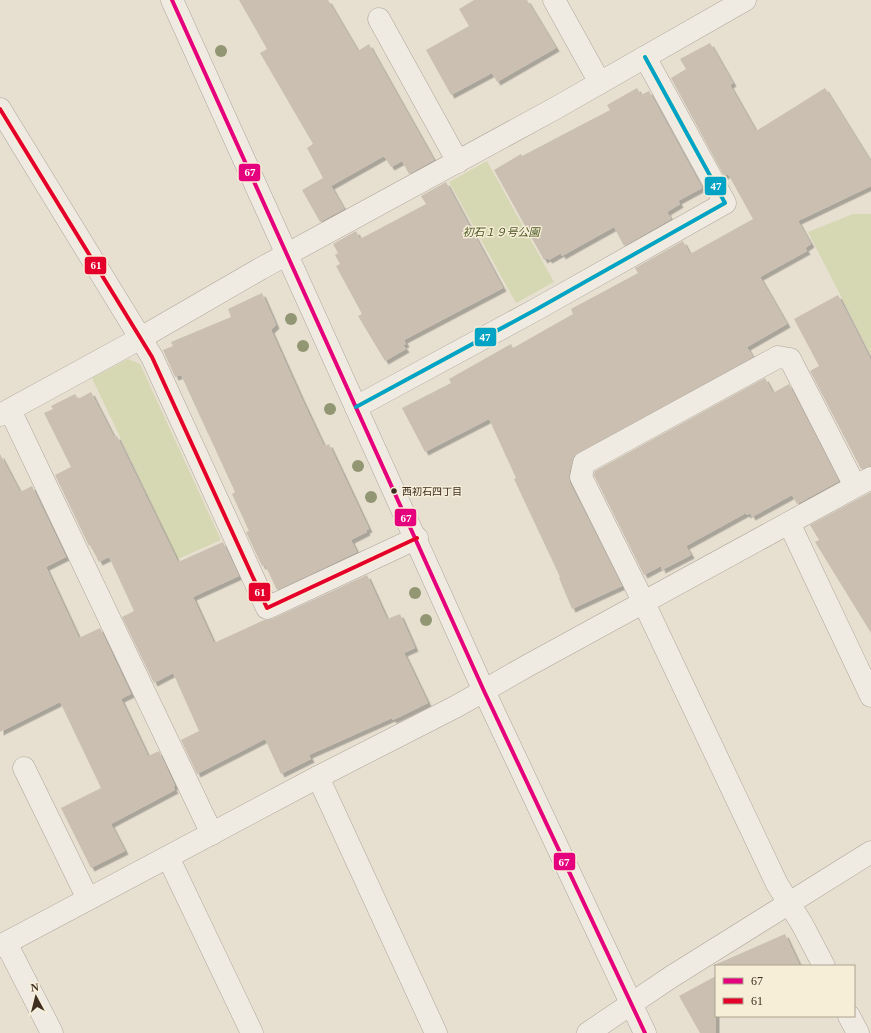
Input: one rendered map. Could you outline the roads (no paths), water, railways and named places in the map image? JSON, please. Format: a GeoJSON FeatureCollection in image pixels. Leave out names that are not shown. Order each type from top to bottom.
{"type":"FeatureCollection","features":[{"type":"Feature","properties":{"kind":"street"},"geometry":{"type":"LineString","coordinates":[[172,0],[356,407],[417,538],[484,691],[644,1033]]}},
{"type":"Feature","properties":{"kind":"street"},"geometry":{"type":"LineString","coordinates":[[554,0],[600,83]]}},
{"type":"Feature","properties":{"kind":"street"},"geometry":{"type":"LineString","coordinates":[[212,834],[5,412],[139,339],[288,254],[600,83],[745,0]]}},
{"type":"Feature","properties":{"kind":"street"},"geometry":{"type":"LineString","coordinates":[[379,19],[458,162]]}},
{"type":"Feature","properties":{"kind":"street"},"geometry":{"type":"LineString","coordinates":[[356,407],[537,309],[725,203],[645,57]]}},
{"type":"Feature","properties":{"kind":"street"},"geometry":{"type":"LineString","coordinates":[[0,109],[139,339],[152,357],[267,608],[417,538]]}},
{"type":"Feature","properties":{"kind":"street"},"geometry":{"type":"LineString","coordinates":[[52,1033],[3,944],[484,691],[527,666],[644,603],[788,522],[863,482],[790,359],[778,357],[584,463],[581,477],[644,603],[777,884],[790,904],[823,965]]}},
{"type":"Feature","properties":{"kind":"street"},"geometry":{"type":"LineString","coordinates":[[788,522],[871,696]]}},
{"type":"Feature","properties":{"kind":"street"},"geometry":{"type":"LineString","coordinates":[[24,768],[88,899]]}},
{"type":"Feature","properties":{"kind":"street"},"geometry":{"type":"LineString","coordinates":[[318,777],[436,1033]]}},
{"type":"Feature","properties":{"kind":"street"},"geometry":{"type":"LineString","coordinates":[[588,1033],[631,1004],[871,852]]}},
{"type":"Feature","properties":{"kind":"street"},"geometry":{"type":"LineString","coordinates":[[168,857],[252,1033]]}},
{"type":"Feature","properties":{"kind":"street"},"geometry":{"type":"LineString","coordinates":[[850,1017],[858,1033]]}},
{"type":"Feature","properties":{"kind":"place","name":"西初石四丁目"},"geometry":{"type":"Point","coordinates":[394,491]}},
{"type":"Feature","properties":{"kind":"park label","name":"初石１９号公園"},"geometry":{"type":"Point","coordinates":[501,232]}}]}
